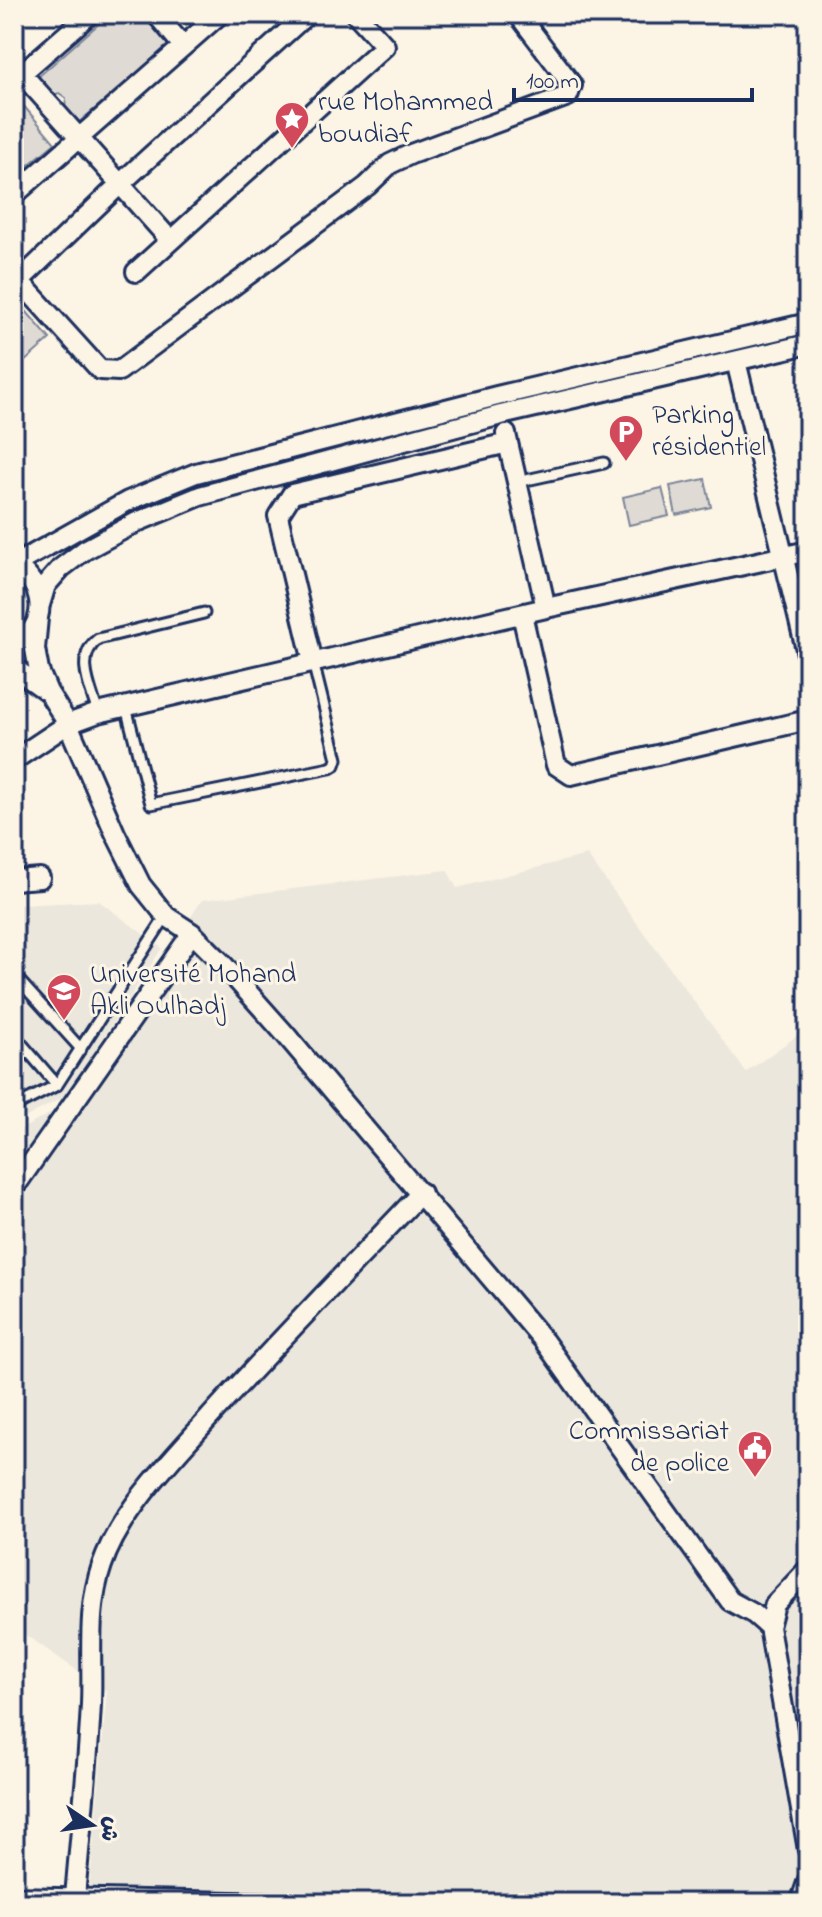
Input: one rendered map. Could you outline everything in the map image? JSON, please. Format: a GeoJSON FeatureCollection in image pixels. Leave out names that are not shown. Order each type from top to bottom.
{"type":"FeatureCollection","features":[{"type":"Feature","properties":{"kind":"street"},"geometry":{"type":"LineString","coordinates":[[90,14],[16,73],[79,137],[170,240]]}},
{"type":"Feature","properties":{"kind":"street"},"geometry":{"type":"LineString","coordinates":[[156,14],[183,46]]}},
{"type":"Feature","properties":{"kind":"street"},"geometry":{"type":"LineString","coordinates":[[14,195],[220,14]]}},
{"type":"Feature","properties":{"kind":"street"},"geometry":{"type":"LineString","coordinates":[[307,14],[16,281],[100,370],[119,371],[367,186],[390,164],[568,96],[572,85],[519,14]]}},
{"type":"Feature","properties":{"kind":"street"},"geometry":{"type":"LineString","coordinates":[[136,272],[385,46],[356,14]]}},
{"type":"Feature","properties":{"kind":"street"},"geometry":{"type":"LineString","coordinates":[[14,645],[28,634],[39,612],[38,593],[33,581],[14,565],[128,501],[196,473],[497,396],[808,323]]}},
{"type":"Feature","properties":{"kind":"street"},"geometry":{"type":"LineString","coordinates":[[769,1627],[754,1614],[730,1601],[544,1341],[421,1193],[285,1034],[192,933],[166,916],[141,885],[68,724],[48,692],[39,671],[35,649],[46,585],[61,568],[109,536],[167,508],[200,496],[501,415],[808,344]]}},
{"type":"Feature","properties":{"kind":"street"},"geometry":{"type":"LineString","coordinates":[[736,361],[808,658]]}},
{"type":"Feature","properties":{"kind":"street"},"geometry":{"type":"LineString","coordinates":[[497,396],[546,608]]}},
{"type":"Feature","properties":{"kind":"street"},"geometry":{"type":"LineString","coordinates":[[313,662],[278,516],[292,494],[508,443]]}},
{"type":"Feature","properties":{"kind":"street"},"geometry":{"type":"LineString","coordinates":[[14,760],[68,724],[98,713],[546,608],[808,551]]}},
{"type":"Feature","properties":{"kind":"street"},"geometry":{"type":"LineString","coordinates":[[522,614],[556,765],[571,775],[808,720]]}},
{"type":"Feature","properties":{"kind":"street"},"geometry":{"type":"LineString","coordinates":[[14,668],[48,692]]}},
{"type":"Feature","properties":{"kind":"street"},"geometry":{"type":"LineString","coordinates":[[14,880],[40,878]]}},
{"type":"Feature","properties":{"kind":"street"},"geometry":{"type":"LineString","coordinates":[[14,1188],[192,933]]}},
{"type":"Feature","properties":{"kind":"street"},"geometry":{"type":"LineString","coordinates":[[75,1898],[91,1701],[89,1626],[102,1566],[116,1536],[142,1496],[183,1446],[421,1193]]}},
{"type":"Feature","properties":{"kind":"street"},"geometry":{"type":"LineString","coordinates":[[808,1569],[775,1604],[769,1627],[808,1850]]}},
{"type":"Feature","properties":{"kind":"street"},"geometry":{"type":"LineString","coordinates":[[800,1903],[808,1880]]}},
{"type":"Feature","properties":{"kind":"street"},"geometry":{"type":"LineString","coordinates":[[14,1897],[275,1903]]}},
{"type":"Feature","properties":{"kind":"lane"},"geometry":{"type":"LineString","coordinates":[[517,482],[604,463]]}},
{"type":"Feature","properties":{"kind":"lane"},"geometry":{"type":"LineString","coordinates":[[98,713],[85,664],[90,645],[98,639],[204,613]]}},
{"type":"Feature","properties":{"kind":"lane"},"geometry":{"type":"LineString","coordinates":[[126,707],[151,804],[330,768],[337,759],[313,662]]}},
{"type":"Feature","properties":{"kind":"lane"},"geometry":{"type":"LineString","coordinates":[[14,1107],[57,1085],[166,916]]}},
{"type":"Feature","properties":{"kind":"lane"},"geometry":{"type":"LineString","coordinates":[[14,975],[81,1049]]}},
{"type":"Feature","properties":{"kind":"lane"},"geometry":{"type":"LineString","coordinates":[[14,1035],[57,1085]]}},
{"type":"Feature","properties":{"kind":"shaded area"},"geometry":{"type":"Polygon","coordinates":[[[110,14],[143,14],[170,45],[78,123],[65,108],[66,98],[59,93],[53,95],[38,77],[110,14]]]}},
{"type":"Feature","properties":{"kind":"shaded area"},"geometry":{"type":"Polygon","coordinates":[[[17,98],[55,143],[14,177],[14,100],[17,98]]]}},
{"type":"Feature","properties":{"kind":"shaded area"},"geometry":{"type":"Polygon","coordinates":[[[14,297],[50,339],[14,371],[14,297]]]}},
{"type":"Feature","properties":{"kind":"shaded area"},"geometry":{"type":"Polygon","coordinates":[[[705,479],[711,507],[676,515],[670,486],[705,479]]]}},
{"type":"Feature","properties":{"kind":"shaded area"},"geometry":{"type":"Polygon","coordinates":[[[662,488],[669,516],[629,525],[623,497],[662,488]]]}},
{"type":"Feature","properties":{"kind":"shaded area"},"geometry":{"type":"Polygon","coordinates":[[[587,855],[746,1072],[808,1028],[808,1903],[88,1903],[107,1691],[14,1627],[14,1133],[66,1105],[202,900],[447,870],[457,888],[587,855]]]}},
{"type":"Feature","properties":{"kind":"shaded area","name":"Université Mohand Akli Oulhadj"},"geometry":{"type":"Polygon","coordinates":[[[99,901],[162,948],[65,1096],[14,1124],[14,905],[99,901]]]}},
{"type":"Feature","properties":{"kind":"place","name":"rue Mohammed boudiaf"},"geometry":{"type":"Point","coordinates":[292,150]}},
{"type":"Feature","properties":{"kind":"place","name":"Parking résidentiel"},"geometry":{"type":"Point","coordinates":[626,463]}},
{"type":"Feature","properties":{"kind":"place","name":"Université Mohand Akli Oulhadj"},"geometry":{"type":"Point","coordinates":[64,1022]}},
{"type":"Feature","properties":{"kind":"place","name":"Commissariat de police"},"geometry":{"type":"Point","coordinates":[755,1479]}}]}
